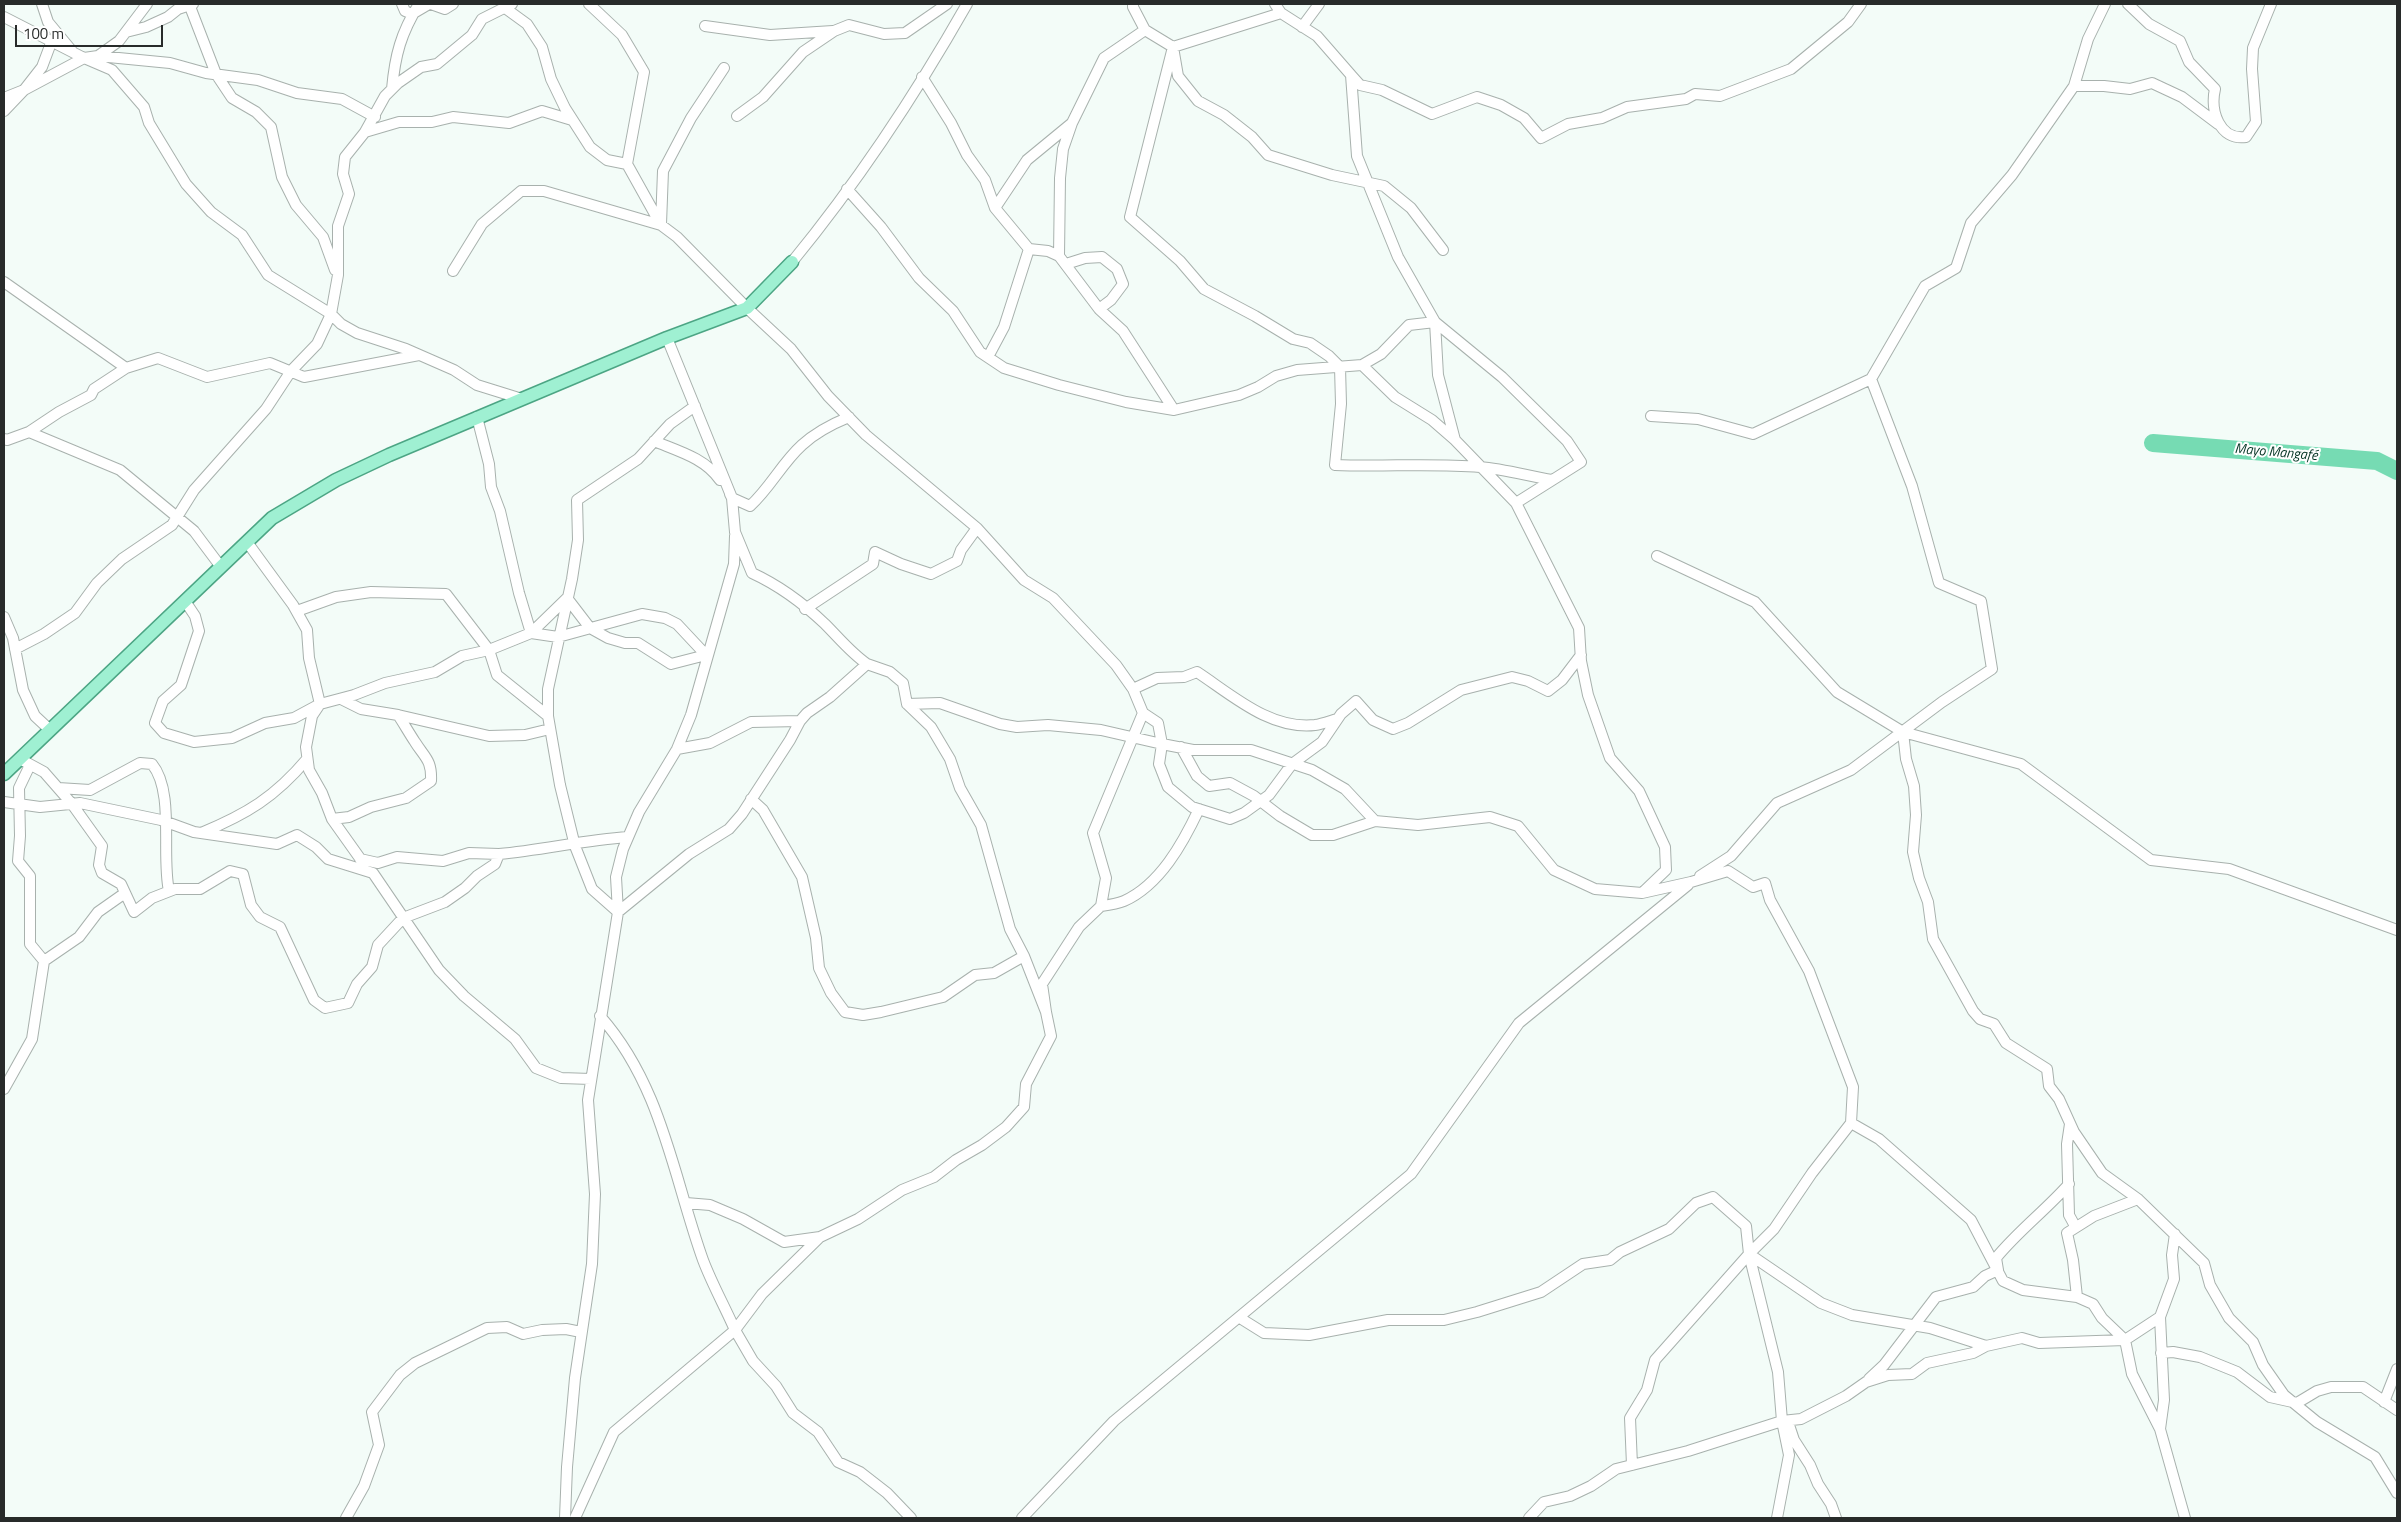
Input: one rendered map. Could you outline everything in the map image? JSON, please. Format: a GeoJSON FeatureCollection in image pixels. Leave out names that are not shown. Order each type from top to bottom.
{"type":"FeatureCollection","features":[{"type":"Feature","properties":{"kind":"main road"},"geometry":{"type":"LineString","coordinates":[[4,774],[25,762],[50,730],[272,518],[336,480],[666,338],[747,308],[792,262]]}},
{"type":"Feature","properties":{"kind":"street"},"geometry":{"type":"LineString","coordinates":[[42,4],[48,22],[79,56]]}},
{"type":"Feature","properties":{"kind":"street"},"geometry":{"type":"LineString","coordinates":[[98,56],[120,41],[147,4]]}},
{"type":"Feature","properties":{"kind":"street"},"geometry":{"type":"LineString","coordinates":[[126,32],[146,27],[191,4],[206,51],[216,74],[232,98],[256,112],[271,127],[282,177],[296,205],[323,237],[338,275]]}},
{"type":"Feature","properties":{"kind":"street"},"geometry":{"type":"LineString","coordinates":[[402,4],[405,11],[412,14]]}},
{"type":"Feature","properties":{"kind":"street"},"geometry":{"type":"LineString","coordinates":[[392,89],[395,58],[406,26],[419,4]]}},
{"type":"Feature","properties":{"kind":"street"},"geometry":{"type":"LineString","coordinates":[[412,14],[430,4],[445,9],[453,4]]}},
{"type":"Feature","properties":{"kind":"street"},"geometry":{"type":"LineString","coordinates":[[589,4],[622,35],[644,72],[627,164],[661,225]]}},
{"type":"Feature","properties":{"kind":"street"},"geometry":{"type":"LineString","coordinates":[[737,116],[763,97],[803,52],[834,31],[849,25],[884,34],[905,33],[947,4]]}},
{"type":"Feature","properties":{"kind":"street"},"geometry":{"type":"LineString","coordinates":[[1133,4],[1145,30],[1173,47],[1178,76],[1198,101],[1224,115],[1252,137],[1268,155],[1332,176],[1384,186],[1411,208],[1443,250]]}},
{"type":"Feature","properties":{"kind":"street"},"geometry":{"type":"LineString","coordinates":[[1302,27],[1320,4]]}},
{"type":"Feature","properties":{"kind":"street"},"geometry":{"type":"LineString","coordinates":[[1173,47],[1278,8],[1317,36],[1360,85],[1382,90],[1432,114],[1477,97],[1501,106],[1524,118],[1541,138],[1568,124],[1602,118],[1627,108],[1686,99],[1695,94],[1720,96],[1791,69],[1848,22],[1861,4]]}},
{"type":"Feature","properties":{"kind":"street"},"geometry":{"type":"LineString","coordinates":[[1651,416],[1698,419],[1753,434],[1871,379],[1925,286],[1956,268],[1971,223],[2012,174],[2074,86],[2088,39],[2105,4]]}},
{"type":"Feature","properties":{"kind":"street"},"geometry":{"type":"LineString","coordinates":[[2128,4],[2149,24],[2180,41],[2189,62],[2215,89],[2213,99],[2218,124]]}},
{"type":"Feature","properties":{"kind":"street"},"geometry":{"type":"LineString","coordinates":[[2074,86],[2104,86],[2130,89],[2152,83],[2182,97],[2230,135],[2238,138],[2246,137],[2256,122],[2252,69],[2253,48],[2271,4]]}},
{"type":"Feature","properties":{"kind":"street"},"geometry":{"type":"LineString","coordinates":[[792,262],[847,190],[922,77],[965,5]]}},
{"type":"Feature","properties":{"kind":"street"},"geometry":{"type":"LineString","coordinates":[[15,649],[44,634],[74,613],[97,583],[122,559],[172,524],[194,490],[266,409],[291,371],[317,344],[331,314],[338,275],[338,226],[349,194],[343,174],[345,157],[365,132],[385,96],[392,89],[421,67],[437,64],[472,35],[482,19],[504,7],[527,24],[542,47],[551,79],[572,120],[590,147],[607,160],[627,164]]}},
{"type":"Feature","properties":{"kind":"street"},"geometry":{"type":"LineString","coordinates":[[4,17],[51,43],[112,70],[144,107],[149,123],[186,184],[211,212],[242,235],[268,275],[331,314],[341,324],[357,333],[420,355],[454,370],[478,385],[522,399]]}},
{"type":"Feature","properties":{"kind":"street"},"geometry":{"type":"LineString","coordinates":[[705,26],[770,35],[834,31]]}},
{"type":"Feature","properties":{"kind":"street"},"geometry":{"type":"LineString","coordinates":[[1062,260],[1060,178],[1063,149],[1072,124],[1104,58],[1145,30]]}},
{"type":"Feature","properties":{"kind":"street"},"geometry":{"type":"LineString","coordinates":[[4,111],[42,67],[51,43]]}},
{"type":"Feature","properties":{"kind":"street"},"geometry":{"type":"LineString","coordinates":[[1173,47],[1130,217],[1180,261],[1204,289],[1293,339],[1310,344],[1329,356],[1340,367],[1341,404],[1334,465],[1379,467],[1436,464],[1483,467],[1552,480]]}},
{"type":"Feature","properties":{"kind":"street"},"geometry":{"type":"LineString","coordinates":[[4,98],[24,90],[79,56],[98,56],[170,63],[216,74],[258,80],[297,93],[342,100],[375,117]]}},
{"type":"Feature","properties":{"kind":"street"},"geometry":{"type":"LineString","coordinates":[[661,225],[663,171],[690,118],[724,68]]}},
{"type":"Feature","properties":{"kind":"street"},"geometry":{"type":"LineString","coordinates":[[1351,76],[1357,156],[1398,257],[1435,322],[1502,377],[1566,442],[1581,462],[1516,503]]}},
{"type":"Feature","properties":{"kind":"street"},"geometry":{"type":"LineString","coordinates":[[922,77],[951,123],[967,155],[985,180],[994,208],[1029,248],[1048,251],[1062,260],[1099,309],[1123,331],[1174,410]]}},
{"type":"Feature","properties":{"kind":"street"},"geometry":{"type":"LineString","coordinates":[[365,132],[399,122],[432,122],[454,116],[508,123],[542,111],[572,120]]}},
{"type":"Feature","properties":{"kind":"street"},"geometry":{"type":"LineString","coordinates":[[994,208],[1027,160],[1072,124]]}},
{"type":"Feature","properties":{"kind":"street"},"geometry":{"type":"LineString","coordinates":[[847,190],[881,227],[919,278],[953,311],[980,352],[1004,368],[1058,385],[1126,402],[1174,410],[1239,395],[1258,387],[1276,376],[1297,370],[1362,365],[1381,354],[1409,325],[1435,322]]}},
{"type":"Feature","properties":{"kind":"street"},"geometry":{"type":"LineString","coordinates":[[453,272],[482,224],[521,191],[544,191],[661,225],[677,237],[747,308],[791,349],[866,435],[977,528],[1024,580],[1053,598],[1116,666],[1133,689],[1143,713],[1158,723],[1162,744],[1159,764],[1168,787],[1192,807],[1230,819],[1244,813],[1269,794],[1292,764],[1322,742],[1337,719],[1356,701],[1373,720],[1393,729],[1408,723],[1460,690],[1512,677],[1528,681],[1548,692],[1562,680],[1581,654]]}},
{"type":"Feature","properties":{"kind":"street"},"geometry":{"type":"LineString","coordinates":[[988,357],[1004,328],[1029,248]]}},
{"type":"Feature","properties":{"kind":"street"},"geometry":{"type":"LineString","coordinates":[[1062,260],[1102,257],[1117,268],[1123,284],[1110,300],[1099,309]]}},
{"type":"Feature","properties":{"kind":"street"},"geometry":{"type":"LineString","coordinates":[[4,282],[126,368]]}},
{"type":"Feature","properties":{"kind":"street"},"geometry":{"type":"LineString","coordinates":[[1435,322],[1438,375],[1455,440]]}},
{"type":"Feature","properties":{"kind":"street"},"geometry":{"type":"LineString","coordinates":[[565,1518],[567,1467],[581,1332],[592,1264],[595,1194],[588,1100],[618,912],[616,877],[628,837],[639,812],[677,749],[691,715],[706,655],[734,564],[736,532],[732,498],[666,338]]}},
{"type":"Feature","properties":{"kind":"street"},"geometry":{"type":"LineString","coordinates":[[4,439],[7,440],[29,432],[59,412],[91,396],[94,389],[126,368],[158,358],[207,377],[270,363],[304,377],[420,355]]}},
{"type":"Feature","properties":{"kind":"street"},"geometry":{"type":"LineString","coordinates":[[1362,365],[1395,398],[1432,420],[1455,440],[1516,503],[1579,628],[1588,695],[1610,758],[1639,791],[1665,847],[1666,870],[1642,893]]}},
{"type":"Feature","properties":{"kind":"street"},"geometry":{"type":"LineString","coordinates":[[1022,1518],[1114,1421],[1411,1174],[1519,1023],[1691,882],[1731,856],[1777,803],[1851,770],[1992,669],[1981,601],[1939,583],[1912,486],[1871,379]]}},
{"type":"Feature","properties":{"kind":"street"},"geometry":{"type":"LineString","coordinates":[[618,912],[592,890],[574,842],[560,786],[550,728],[548,689],[578,540],[577,500],[638,459],[670,424],[695,406]]}},
{"type":"Feature","properties":{"kind":"street"},"geometry":{"type":"LineString","coordinates":[[654,441],[696,459],[713,470],[732,498],[750,506],[764,493],[801,445],[821,430],[849,417]]}},
{"type":"Feature","properties":{"kind":"street"},"geometry":{"type":"LineString","coordinates":[[478,418],[489,464],[491,487],[500,512],[519,593],[531,633]]}},
{"type":"Feature","properties":{"kind":"street"},"geometry":{"type":"LineString","coordinates":[[29,432],[120,470],[194,531],[221,567]]}},
{"type":"Feature","properties":{"kind":"street"},"geometry":{"type":"LineString","coordinates":[[805,608],[866,570],[873,564],[876,552],[921,572],[931,574],[944,569],[957,561],[961,550],[977,528]]}},
{"type":"Feature","properties":{"kind":"street"},"geometry":{"type":"LineString","coordinates":[[736,532],[752,573],[770,582],[824,623],[856,656],[867,664],[890,672],[903,683],[907,704],[931,727],[950,759],[960,788],[981,825],[1010,929],[1024,956],[1046,1012]]}},
{"type":"Feature","properties":{"kind":"street"},"geometry":{"type":"LineString","coordinates":[[246,542],[296,611],[307,630],[309,658],[320,704],[312,716],[306,747],[308,770],[322,793],[332,819],[373,874],[439,970],[464,996],[515,1039],[536,1068],[561,1078],[591,1079]]}},
{"type":"Feature","properties":{"kind":"street"},"geometry":{"type":"LineString","coordinates":[[1657,556],[1755,602],[1838,692],[1903,732],[2021,764],[2151,860],[2229,869],[2397,930]]}},
{"type":"Feature","properties":{"kind":"street"},"geometry":{"type":"LineString","coordinates":[[296,611],[336,597],[372,592],[446,594],[489,650],[497,675],[548,716]]}},
{"type":"Feature","properties":{"kind":"street"},"geometry":{"type":"LineString","coordinates":[[184,601],[195,616],[199,631],[181,685],[163,701],[155,723],[164,733],[194,742],[232,738],[265,723],[294,718],[320,704],[341,699],[385,683],[435,672],[462,656],[489,650],[531,633],[567,598]]}},
{"type":"Feature","properties":{"kind":"street"},"geometry":{"type":"LineString","coordinates":[[567,598],[590,628],[608,638],[625,643],[638,642],[671,664],[706,655]]}},
{"type":"Feature","properties":{"kind":"street"},"geometry":{"type":"LineString","coordinates":[[531,633],[558,637],[642,614],[665,618],[677,624],[706,655]]}},
{"type":"Feature","properties":{"kind":"street"},"geometry":{"type":"LineString","coordinates":[[4,618],[13,638],[23,690],[35,716],[50,730]]}},
{"type":"Feature","properties":{"kind":"street"},"geometry":{"type":"LineString","coordinates":[[618,912],[689,854],[729,829],[751,799],[807,712],[830,697],[867,664]]}},
{"type":"Feature","properties":{"kind":"street"},"geometry":{"type":"LineString","coordinates":[[1133,689],[1156,678],[1184,677],[1197,672],[1244,704],[1282,723],[1314,725],[1337,719]]}},
{"type":"Feature","properties":{"kind":"street"},"geometry":{"type":"LineString","coordinates":[[341,699],[361,709],[398,715],[489,736],[525,735],[550,728]]}},
{"type":"Feature","properties":{"kind":"street"},"geometry":{"type":"LineString","coordinates":[[907,704],[940,704],[1000,724],[1017,727],[1074,727],[1101,730],[1181,748],[1218,751],[1251,750],[1312,770],[1345,789],[1375,821]]}},
{"type":"Feature","properties":{"kind":"street"},"geometry":{"type":"LineString","coordinates":[[1101,906],[1106,878],[1093,833],[1143,713]]}},
{"type":"Feature","properties":{"kind":"street"},"geometry":{"type":"LineString","coordinates":[[332,819],[349,817],[371,808],[406,798],[431,781],[432,773],[428,756],[416,744],[398,715]]}},
{"type":"Feature","properties":{"kind":"street"},"geometry":{"type":"LineString","coordinates":[[677,749],[710,743],[751,722],[800,721]]}},
{"type":"Feature","properties":{"kind":"street"},"geometry":{"type":"LineString","coordinates":[[1903,732],[1916,805],[1913,852],[1919,878],[1928,902],[1933,939],[1938,951],[1980,1019],[1994,1024],[2006,1043],[2047,1069],[2049,1086],[2059,1099],[2070,1123],[2102,1173],[2138,1199],[2204,1263],[2210,1286],[2229,1318],[2253,1342],[2263,1365],[2284,1395],[2317,1422],[2375,1457],[2397,1493]]}},
{"type":"Feature","properties":{"kind":"street"},"geometry":{"type":"LineString","coordinates":[[1181,748],[1197,776],[1210,786],[1230,783],[1261,800],[1280,816],[1312,835],[1333,835],[1375,821],[1418,826],[1490,817],[1518,826],[1554,870],[1595,889],[1642,893],[1728,871],[1753,886],[1765,883],[1770,900],[1809,971],[1840,1049],[1853,1087],[1851,1123],[1812,1173],[1774,1229],[1749,1254],[1655,1360],[1647,1390],[1630,1418],[1632,1465]]}},
{"type":"Feature","properties":{"kind":"street"},"geometry":{"type":"LineString","coordinates":[[200,833],[243,813],[265,799],[285,784],[307,759]]}},
{"type":"Feature","properties":{"kind":"street"},"geometry":{"type":"LineString","coordinates":[[44,961],[30,944],[30,876],[18,861],[20,836],[19,788],[25,762],[44,772],[72,804],[102,846],[99,865],[102,873],[122,884],[134,912],[152,898],[170,891],[200,888],[230,871],[243,874],[251,906],[260,917],[280,927],[314,1000],[325,1008],[348,1003],[357,984],[372,966],[378,945],[403,918],[445,902],[495,864],[499,854]]}},
{"type":"Feature","properties":{"kind":"street"},"geometry":{"type":"LineString","coordinates":[[58,788],[90,790],[140,763],[152,764],[159,773],[166,822],[164,848],[170,891]]}},
{"type":"Feature","properties":{"kind":"street"},"geometry":{"type":"LineString","coordinates":[[751,799],[763,810],[802,877],[816,938],[819,968],[830,993],[845,1012],[863,1015],[942,997],[975,975],[994,973],[1024,956]]}},
{"type":"Feature","properties":{"kind":"street"},"geometry":{"type":"LineString","coordinates":[[4,802],[40,807],[80,803],[166,822],[200,833],[277,844],[298,835],[316,847],[328,859],[373,874]]}},
{"type":"Feature","properties":{"kind":"street"},"geometry":{"type":"LineString","coordinates":[[686,1203],[710,1205],[743,1219],[784,1242],[820,1237],[858,1219],[902,1190],[934,1177],[956,1160],[982,1146],[1006,1127],[1024,1107],[1026,1084],[1051,1036],[1042,984],[1079,927],[1101,906],[1122,902],[1144,890],[1175,853],[1199,809]]}},
{"type":"Feature","properties":{"kind":"street"},"geometry":{"type":"LineString","coordinates":[[360,859],[378,862],[397,857],[443,861],[469,853],[499,854],[535,850],[574,842],[628,837]]}},
{"type":"Feature","properties":{"kind":"street"},"geometry":{"type":"LineString","coordinates":[[4,1089],[32,1039],[44,961],[79,937],[98,912],[125,892]]}},
{"type":"Feature","properties":{"kind":"street"},"geometry":{"type":"LineString","coordinates":[[600,1016],[620,1039],[654,1105],[704,1262],[735,1330],[754,1361],[776,1386],[793,1412],[818,1432],[838,1462],[860,1472],[887,1493],[911,1518]]}},
{"type":"Feature","properties":{"kind":"street"},"geometry":{"type":"LineString","coordinates":[[1851,1123],[1878,1139],[1972,1220],[2004,1281],[2023,1290],[2077,1297],[2093,1304],[2102,1318],[2125,1340],[2132,1374],[2160,1429],[2185,1518]]}},
{"type":"Feature","properties":{"kind":"street"},"geometry":{"type":"LineString","coordinates":[[2070,1123],[2067,1144],[2069,1215],[2075,1226]]}},
{"type":"Feature","properties":{"kind":"street"},"geometry":{"type":"LineString","coordinates":[[1998,1270],[1996,1258],[2012,1238],[2033,1222],[2069,1184]]}},
{"type":"Feature","properties":{"kind":"street"},"geometry":{"type":"LineString","coordinates":[[1240,1318],[1264,1333],[1309,1335],[1388,1320],[1444,1320],[1477,1312],[1541,1292],[1583,1264],[1610,1260],[1620,1252],[1668,1230],[1696,1203],[1713,1197],[1746,1226],[1749,1254],[1778,1372],[1789,1455],[1777,1518]]}},
{"type":"Feature","properties":{"kind":"street"},"geometry":{"type":"LineString","coordinates":[[2077,1297],[2074,1260],[2067,1233],[2075,1226],[2094,1216],[2138,1199]]}},
{"type":"Feature","properties":{"kind":"street"},"geometry":{"type":"LineString","coordinates":[[2160,1429],[2164,1400],[2160,1317],[2174,1279],[2172,1255],[2175,1234]]}},
{"type":"Feature","properties":{"kind":"street"},"geometry":{"type":"LineString","coordinates":[[575,1518],[614,1432],[735,1330],[762,1294],[820,1237]]}},
{"type":"Feature","properties":{"kind":"street"},"geometry":{"type":"LineString","coordinates":[[1749,1254],[1820,1303],[1852,1315],[1914,1325],[1986,1346]]}},
{"type":"Feature","properties":{"kind":"street"},"geometry":{"type":"LineString","coordinates":[[1529,1518],[1544,1502],[1570,1496],[1591,1486],[1616,1469],[1688,1451],[1785,1420],[1801,1419],[1846,1396],[1866,1382],[1884,1365],[1936,1297],[1974,1286],[1984,1276],[1998,1270]]}},
{"type":"Feature","properties":{"kind":"street"},"geometry":{"type":"LineString","coordinates":[[1866,1382],[1888,1375],[1912,1374],[1927,1363],[1973,1353],[1986,1346],[2022,1338],[2039,1343],[2125,1340],[2160,1317]]}},
{"type":"Feature","properties":{"kind":"street"},"geometry":{"type":"LineString","coordinates":[[346,1518],[364,1486],[378,1445],[372,1412],[400,1375],[415,1363],[487,1328],[507,1327],[523,1334],[542,1330],[566,1329],[581,1332]]}},
{"type":"Feature","properties":{"kind":"street"},"geometry":{"type":"LineString","coordinates":[[2161,1353],[2173,1352],[2200,1357],[2237,1372],[2270,1397],[2297,1404],[2317,1391],[2331,1387],[2362,1387],[2397,1410]]}},
{"type":"Feature","properties":{"kind":"street"},"geometry":{"type":"LineString","coordinates":[[2384,1402],[2397,1369]]}},
{"type":"Feature","properties":{"kind":"street"},"geometry":{"type":"LineString","coordinates":[[1785,1420],[1794,1440],[1810,1465],[1818,1484],[1832,1504],[1836,1518]]}},
{"type":"Feature","properties":{"kind":"waterway","name":"Mayo Mangafé"},"geometry":{"type":"LineString","coordinates":[[2153,443],[2377,461],[2397,471]]}}]}
